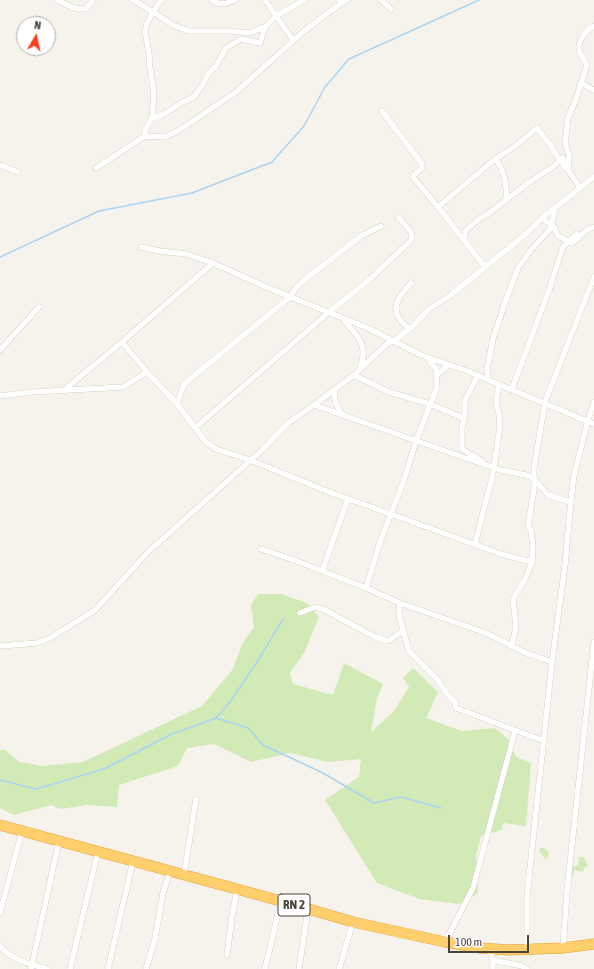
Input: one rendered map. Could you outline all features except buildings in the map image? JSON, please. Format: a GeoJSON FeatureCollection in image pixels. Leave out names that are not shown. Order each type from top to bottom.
{"type":"FeatureCollection","features":[{"type":"Feature","properties":{"kind":"highway","name":"RN 2"},"geometry":{"type":"LineString","coordinates":[[0,825],[238,889],[353,922],[445,942],[488,949],[563,948],[594,944]]}},
{"type":"Feature","properties":{"kind":"street"},"geometry":{"type":"LineString","coordinates":[[58,0],[71,7],[82,9],[86,9],[93,0]]}},
{"type":"Feature","properties":{"kind":"street"},"geometry":{"type":"LineString","coordinates":[[133,0],[173,25],[188,31],[230,31],[249,33],[265,27],[276,16],[304,0]]}},
{"type":"Feature","properties":{"kind":"street"},"geometry":{"type":"LineString","coordinates":[[145,136],[145,130],[152,118],[154,92],[145,31],[147,23],[161,0]]}},
{"type":"Feature","properties":{"kind":"street"},"geometry":{"type":"LineString","coordinates":[[212,0],[222,5],[228,4],[235,0]]}},
{"type":"Feature","properties":{"kind":"street"},"geometry":{"type":"LineString","coordinates":[[265,0],[293,40]]}},
{"type":"Feature","properties":{"kind":"street"},"geometry":{"type":"LineString","coordinates":[[381,0],[391,9]]}},
{"type":"Feature","properties":{"kind":"street"},"geometry":{"type":"LineString","coordinates":[[96,168],[145,136],[165,137],[187,125],[236,92],[293,40],[343,1]]}},
{"type":"Feature","properties":{"kind":"street"},"geometry":{"type":"LineString","coordinates":[[568,170],[569,156],[565,143],[568,118],[587,65],[580,52],[580,40],[589,28],[594,26]]}},
{"type":"Feature","properties":{"kind":"street"},"geometry":{"type":"LineString","coordinates":[[152,118],[162,115],[194,97],[208,74],[216,66],[226,48],[241,39],[260,43],[265,27]]}},
{"type":"Feature","properties":{"kind":"street"},"geometry":{"type":"LineString","coordinates":[[581,83],[594,90]]}},
{"type":"Feature","properties":{"kind":"street"},"geometry":{"type":"LineString","coordinates":[[382,111],[420,161],[422,166],[413,177],[485,267]]}},
{"type":"Feature","properties":{"kind":"street"},"geometry":{"type":"LineString","coordinates":[[438,207],[495,159],[514,147],[538,128],[550,143],[559,159],[563,158]]}},
{"type":"Feature","properties":{"kind":"street"},"geometry":{"type":"LineString","coordinates":[[563,158],[563,166],[568,170],[580,188]]}},
{"type":"Feature","properties":{"kind":"street"},"geometry":{"type":"LineString","coordinates":[[464,240],[466,230],[479,219],[563,158]]}},
{"type":"Feature","properties":{"kind":"street"},"geometry":{"type":"LineString","coordinates":[[495,159],[502,168],[504,174],[507,199]]}},
{"type":"Feature","properties":{"kind":"street"},"geometry":{"type":"LineString","coordinates":[[0,165],[18,172]]}},
{"type":"Feature","properties":{"kind":"street"},"geometry":{"type":"LineString","coordinates":[[0,646],[37,643],[50,638],[95,610],[148,552],[265,447],[288,423],[354,375],[388,343],[394,341],[409,330],[429,309],[451,295],[527,233],[542,218],[594,177]]}},
{"type":"Feature","properties":{"kind":"street"},"geometry":{"type":"LineString","coordinates":[[488,379],[487,369],[493,339],[518,268],[552,225],[556,207]]}},
{"type":"Feature","properties":{"kind":"street"},"geometry":{"type":"LineString","coordinates":[[195,428],[328,313],[370,279],[411,240],[412,235],[399,218]]}},
{"type":"Feature","properties":{"kind":"street"},"geometry":{"type":"LineString","coordinates":[[542,218],[554,227],[558,236],[572,243],[588,229],[594,227]]}},
{"type":"Feature","properties":{"kind":"street"},"geometry":{"type":"LineString","coordinates":[[177,404],[184,384],[290,297],[303,281],[361,236],[381,226]]}},
{"type":"Feature","properties":{"kind":"street"},"geometry":{"type":"LineString","coordinates":[[512,389],[549,290],[563,247],[577,234]]}},
{"type":"Feature","properties":{"kind":"street"},"geometry":{"type":"LineString","coordinates":[[141,247],[186,254],[213,263],[342,319],[370,329],[427,357],[488,379],[588,420],[594,424]]}},
{"type":"Feature","properties":{"kind":"street"},"geometry":{"type":"LineString","coordinates":[[64,390],[213,263]]}},
{"type":"Feature","properties":{"kind":"street"},"geometry":{"type":"LineString","coordinates":[[512,646],[516,627],[513,599],[524,581],[532,562],[533,546],[531,531],[528,526],[532,508],[534,468],[545,402],[594,277]]}},
{"type":"Feature","properties":{"kind":"street"},"geometry":{"type":"LineString","coordinates":[[409,330],[400,322],[396,302],[411,283]]}},
{"type":"Feature","properties":{"kind":"street"},"geometry":{"type":"LineString","coordinates":[[0,350],[39,307]]}},
{"type":"Feature","properties":{"kind":"street"},"geometry":{"type":"LineString","coordinates":[[342,319],[360,339],[363,347],[364,355],[359,370]]}},
{"type":"Feature","properties":{"kind":"street"},"geometry":{"type":"LineString","coordinates":[[122,342],[147,372],[177,404],[206,442],[216,449],[250,460],[348,499],[501,554],[532,562]]}},
{"type":"Feature","properties":{"kind":"street"},"geometry":{"type":"LineString","coordinates":[[366,588],[380,542],[437,387],[436,369],[427,357]]}},
{"type":"Feature","properties":{"kind":"street"},"geometry":{"type":"LineString","coordinates":[[437,375],[448,365]]}},
{"type":"Feature","properties":{"kind":"street"},"geometry":{"type":"LineString","coordinates":[[0,396],[32,392],[124,387],[147,372]]}},
{"type":"Feature","properties":{"kind":"street"},"geometry":{"type":"LineString","coordinates":[[354,375],[389,392],[430,404],[463,418]]}},
{"type":"Feature","properties":{"kind":"street"},"geometry":{"type":"LineString","coordinates":[[478,375],[465,400],[465,413],[462,428],[462,449],[500,470],[526,475],[534,479],[548,495],[570,502]]}},
{"type":"Feature","properties":{"kind":"street"},"geometry":{"type":"LineString","coordinates":[[475,544],[494,467],[500,426],[496,403],[499,384]]}},
{"type":"Feature","properties":{"kind":"street"},"geometry":{"type":"LineString","coordinates":[[334,390],[334,400],[337,408],[343,415]]}},
{"type":"Feature","properties":{"kind":"street"},"geometry":{"type":"LineString","coordinates":[[527,949],[527,896],[552,662],[565,565],[570,502],[574,474],[594,402]]}},
{"type":"Feature","properties":{"kind":"street"},"geometry":{"type":"LineString","coordinates":[[314,405],[494,467]]}},
{"type":"Feature","properties":{"kind":"street"},"geometry":{"type":"LineString","coordinates":[[588,420],[594,419]]}},
{"type":"Feature","properties":{"kind":"street"},"geometry":{"type":"LineString","coordinates":[[322,571],[348,499]]}},
{"type":"Feature","properties":{"kind":"street"},"geometry":{"type":"LineString","coordinates":[[262,548],[366,588],[400,603],[486,633],[526,653],[552,662]]}},
{"type":"Feature","properties":{"kind":"street"},"geometry":{"type":"LineString","coordinates":[[400,603],[399,615],[409,651],[455,702],[456,708],[544,741]]}},
{"type":"Feature","properties":{"kind":"street"},"geometry":{"type":"LineString","coordinates":[[300,613],[314,607],[323,609],[375,636],[388,641],[403,631]]}},
{"type":"Feature","properties":{"kind":"street"},"geometry":{"type":"LineString","coordinates":[[563,948],[567,891],[594,642]]}},
{"type":"Feature","properties":{"kind":"street"},"geometry":{"type":"LineString","coordinates":[[445,942],[473,888],[515,731]]}},
{"type":"Feature","properties":{"kind":"street"},"geometry":{"type":"LineString","coordinates":[[184,875],[196,799]]}},
{"type":"Feature","properties":{"kind":"street"},"geometry":{"type":"LineString","coordinates":[[0,914],[22,831]]}},
{"type":"Feature","properties":{"kind":"street"},"geometry":{"type":"LineString","coordinates":[[32,967],[59,841]]}},
{"type":"Feature","properties":{"kind":"street"},"geometry":{"type":"LineString","coordinates":[[70,969],[98,852]]}},
{"type":"Feature","properties":{"kind":"street"},"geometry":{"type":"LineString","coordinates":[[108,969],[133,861]]}},
{"type":"Feature","properties":{"kind":"street"},"geometry":{"type":"LineString","coordinates":[[146,969],[155,939],[163,893],[170,871]]}},
{"type":"Feature","properties":{"kind":"street"},"geometry":{"type":"LineString","coordinates":[[227,956],[232,916],[238,889]]}},
{"type":"Feature","properties":{"kind":"street"},"geometry":{"type":"LineString","coordinates":[[265,969],[281,901]]}},
{"type":"Feature","properties":{"kind":"street"},"geometry":{"type":"LineString","coordinates":[[299,969],[308,909]]}},
{"type":"Feature","properties":{"kind":"street"},"geometry":{"type":"LineString","coordinates":[[339,969],[353,922]]}},
{"type":"Feature","properties":{"kind":"street"},"geometry":{"type":"LineString","coordinates":[[0,947],[5,952],[32,967],[48,969]]}},
{"type":"Feature","properties":{"kind":"street"},"geometry":{"type":"LineString","coordinates":[[488,949],[493,960],[494,969]]}},
{"type":"Feature","properties":{"kind":"street"},"geometry":{"type":"LineString","coordinates":[[493,960],[522,966],[527,969]]}},
{"type":"Feature","properties":{"kind":"street"},"geometry":{"type":"LineString","coordinates":[[503,962],[510,969]]}},
{"type":"Feature","properties":{"kind":"green space"},"geometry":{"type":"Polygon","coordinates":[[[258,594],[281,594],[307,603],[319,617],[304,653],[290,673],[293,684],[333,695],[344,663],[383,684],[377,698],[371,732],[394,711],[409,687],[403,678],[413,668],[438,692],[426,718],[462,731],[495,728],[508,739],[516,757],[531,763],[526,826],[503,823],[502,830],[481,836],[476,856],[478,893],[459,904],[419,899],[377,883],[325,800],[359,777],[361,759],[328,762],[290,753],[251,762],[214,744],[187,748],[178,766],[119,785],[117,807],[87,805],[60,809],[52,805],[14,815],[0,808],[0,750],[5,750],[19,762],[42,766],[83,762],[202,706],[233,669],[242,644],[254,627],[251,605],[258,594]]]}},
{"type":"Feature","properties":{"kind":"green space"},"geometry":{"type":"Polygon","coordinates":[[[540,848],[544,848],[548,851],[549,855],[547,858],[545,859],[539,851],[540,848]]]}},
{"type":"Feature","properties":{"kind":"green space"},"geometry":{"type":"Polygon","coordinates":[[[579,857],[584,857],[588,866],[584,868],[583,872],[574,870],[573,876],[568,878],[571,867],[579,865],[579,857]]]}},
{"type":"Feature","properties":{"kind":"waterway"},"geometry":{"type":"LineString","coordinates":[[0,257],[99,211],[192,193],[272,162],[304,126],[325,87],[349,59],[479,0]]}},
{"type":"Feature","properties":{"kind":"waterway"},"geometry":{"type":"LineString","coordinates":[[0,780],[36,789],[104,769],[172,734],[216,718],[230,702],[257,662],[283,619]]}},
{"type":"Feature","properties":{"kind":"waterway"},"geometry":{"type":"LineString","coordinates":[[216,718],[248,728],[263,745],[323,773],[374,803],[401,797],[441,808]]}}]}
